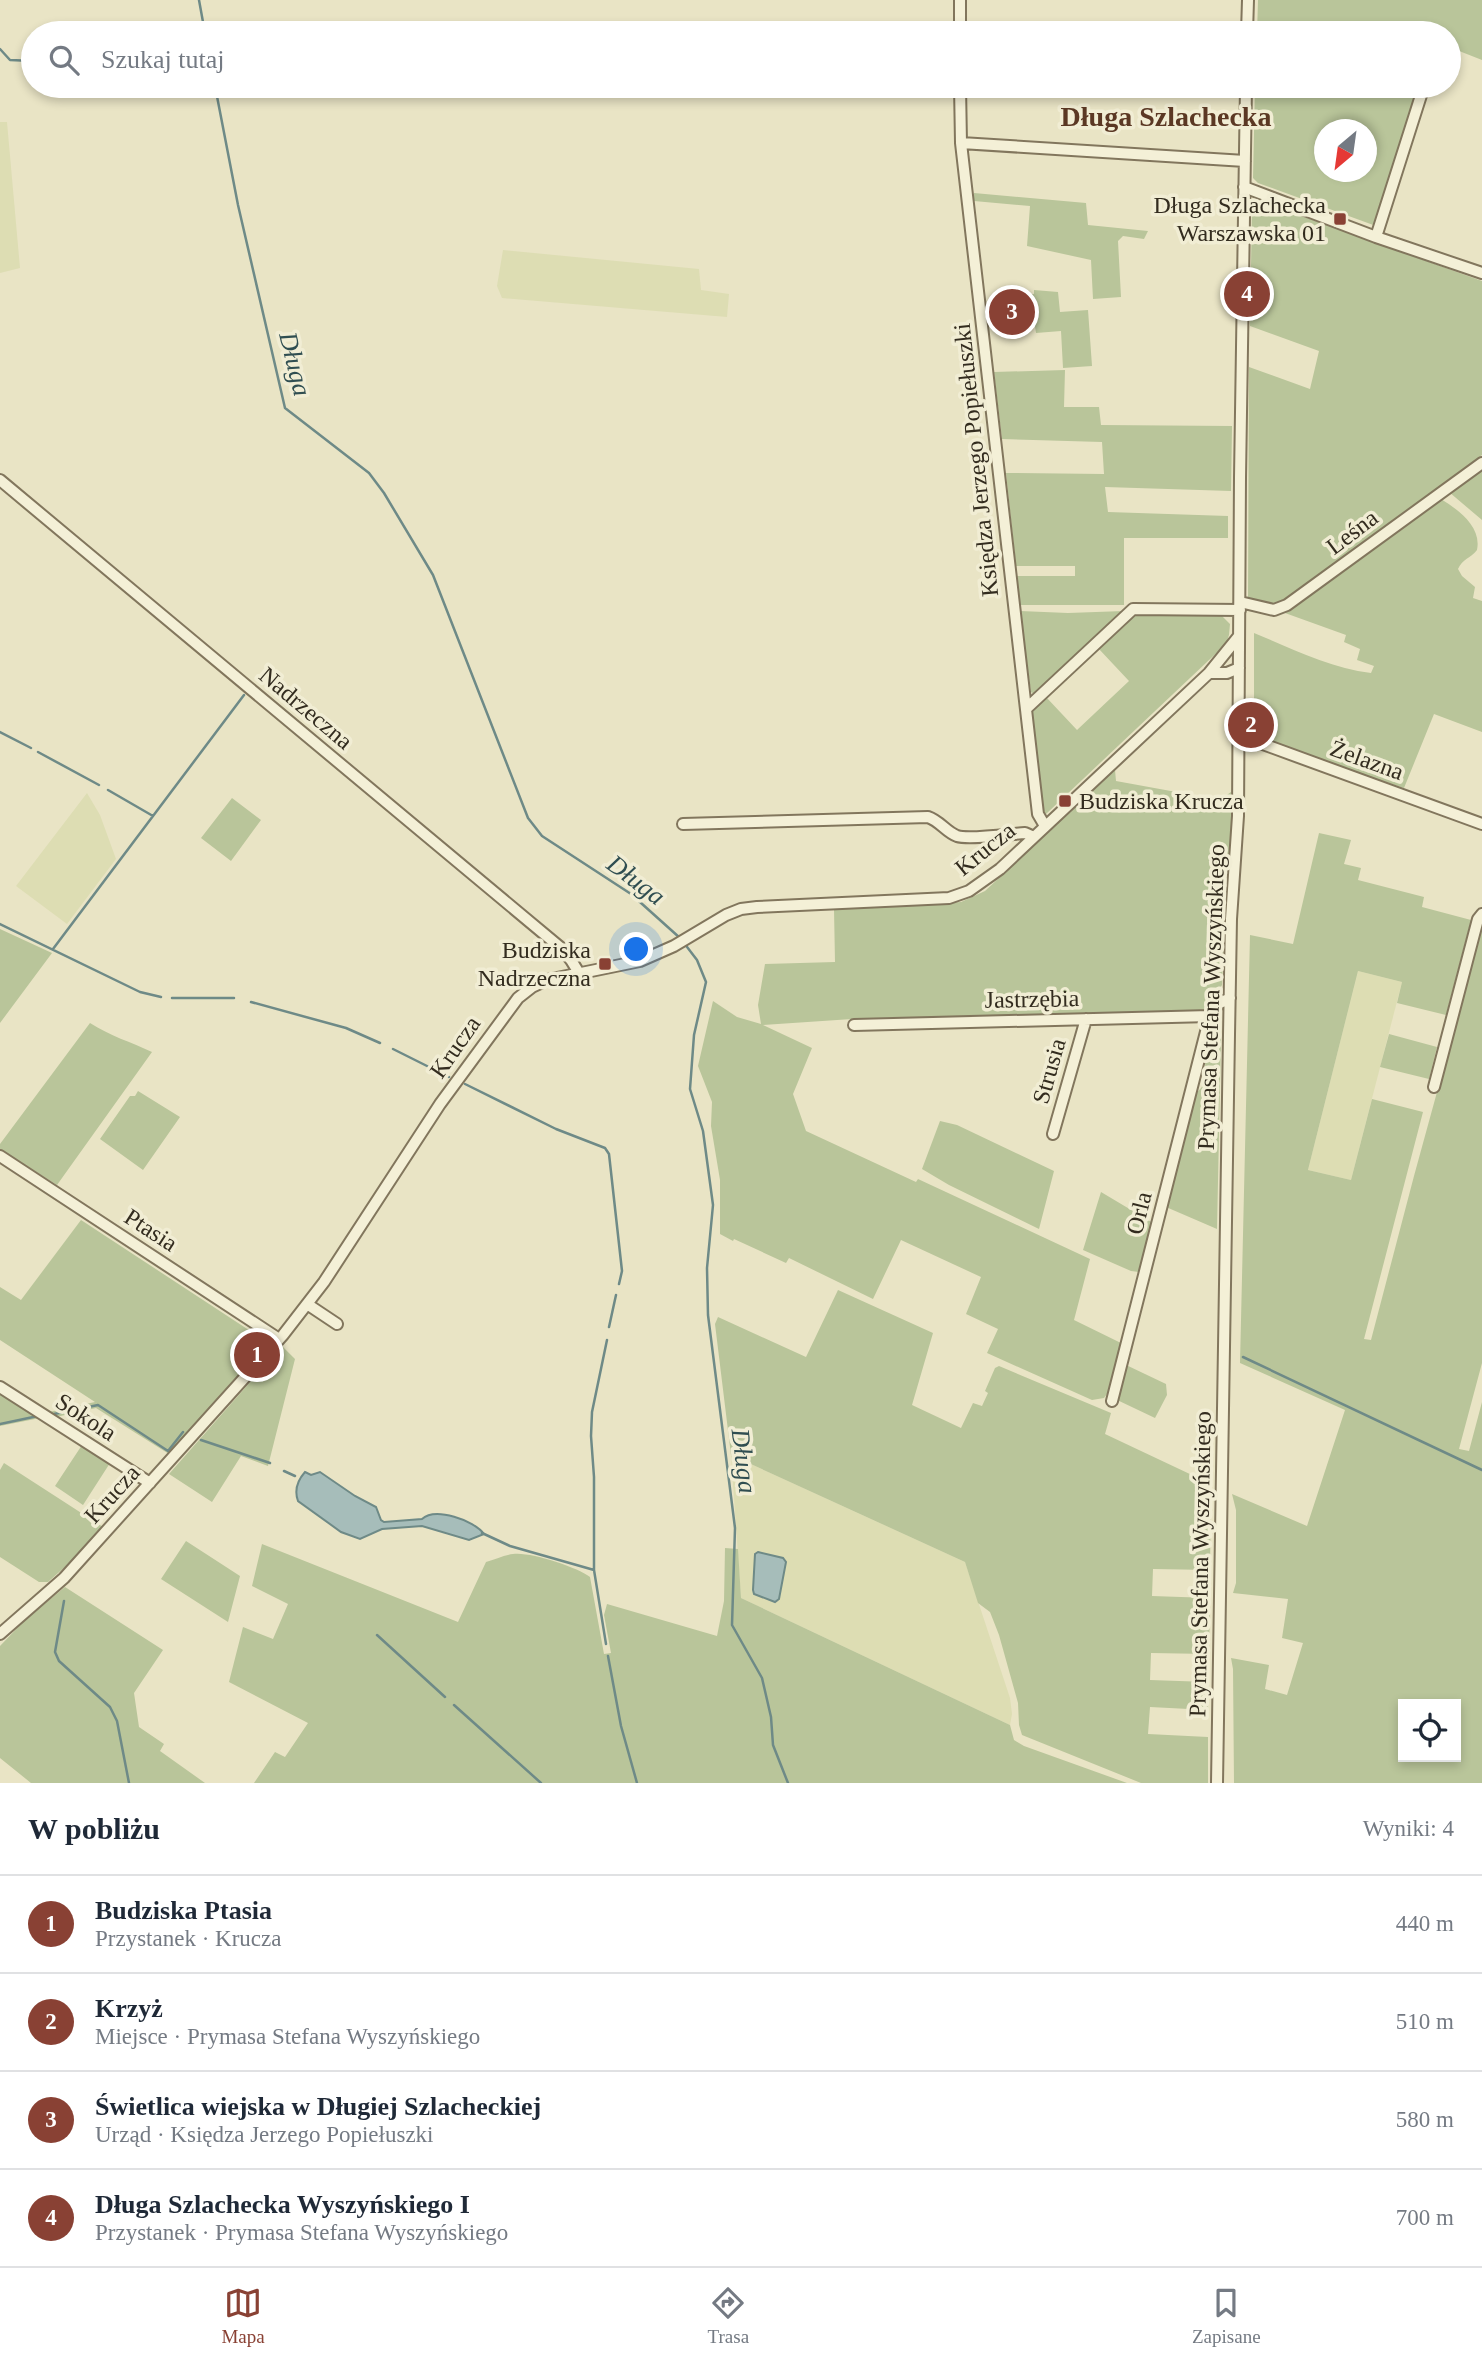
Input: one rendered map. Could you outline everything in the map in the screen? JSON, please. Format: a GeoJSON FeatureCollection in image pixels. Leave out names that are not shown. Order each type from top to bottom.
{"type":"FeatureCollection","features":[{"type":"Feature","properties":{"kind":"street"},"geometry":{"type":"LineString","coordinates":[[960,0],[960,21]]}},
{"type":"Feature","properties":{"kind":"street"},"geometry":{"type":"LineString","coordinates":[[1247,21],[1248,0]]}},
{"type":"Feature","properties":{"kind":"street","name":"Księdza Jerzego Popiełuszki"},"geometry":{"type":"LineString","coordinates":[[960,98],[961,143],[1038,814],[1045,826]]}},
{"type":"Feature","properties":{"kind":"street","name":"Prymasa Stefana Wyszyńskiego"},"geometry":{"type":"LineString","coordinates":[[1217,1783],[1231,919],[1238,816],[1246,98]]}},
{"type":"Feature","properties":{"kind":"street"},"geometry":{"type":"LineString","coordinates":[[1376,237],[1420,98]]}},
{"type":"Feature","properties":{"kind":"street"},"geometry":{"type":"LineString","coordinates":[[961,143],[1245,161]]}},
{"type":"Feature","properties":{"kind":"street"},"geometry":{"type":"LineString","coordinates":[[1244,187],[1376,237],[1482,273]]}},
{"type":"Feature","properties":{"kind":"street","name":"Leśna"},"geometry":{"type":"LineString","coordinates":[[1027,708],[1133,609],[1240,606],[1275,610],[1287,605],[1482,463]]}},
{"type":"Feature","properties":{"kind":"street","name":"Nadrzeczna"},"geometry":{"type":"LineString","coordinates":[[0,480],[561,948],[579,973]]}},
{"type":"Feature","properties":{"kind":"street","name":"Krucza"},"geometry":{"type":"LineString","coordinates":[[0,1634],[64,1578],[279,1339],[324,1282],[440,1104],[511,1006],[532,987],[547,980],[640,961],[674,946],[726,915],[757,906],[929,900],[961,895],[992,876],[1034,837],[1209,673],[1239,636]]}},
{"type":"Feature","properties":{"kind":"street"},"geometry":{"type":"LineString","coordinates":[[1209,673],[1233,672],[1239,668],[1230,663],[1217,663]]}},
{"type":"Feature","properties":{"kind":"street","name":"Żelazna"},"geometry":{"type":"LineString","coordinates":[[1238,735],[1482,824]]}},
{"type":"Feature","properties":{"kind":"street"},"geometry":{"type":"LineString","coordinates":[[683,824],[928,817],[951,833],[962,837],[1025,833],[1034,837]]}},
{"type":"Feature","properties":{"kind":"street"},"geometry":{"type":"LineString","coordinates":[[1434,1087],[1478,919],[1482,914]]}},
{"type":"Feature","properties":{"kind":"street"},"geometry":{"type":"LineString","coordinates":[[1210,1016],[1218,1004],[1230,998]]}},
{"type":"Feature","properties":{"kind":"street","name":"Jastrzębia"},"geometry":{"type":"LineString","coordinates":[[855,1025],[1210,1016]]}},
{"type":"Feature","properties":{"kind":"street","name":"Orla"},"geometry":{"type":"LineString","coordinates":[[1112,1401],[1210,1016]]}},
{"type":"Feature","properties":{"kind":"street","name":"Strusia"},"geometry":{"type":"LineString","coordinates":[[1054,1134],[1086,1019]]}},
{"type":"Feature","properties":{"kind":"street"},"geometry":{"type":"LineString","coordinates":[[1206,1034],[1229,1035]]}},
{"type":"Feature","properties":{"kind":"street","name":"Ptasia"},"geometry":{"type":"LineString","coordinates":[[0,1156],[279,1339]]}},
{"type":"Feature","properties":{"kind":"street"},"geometry":{"type":"LineString","coordinates":[[307,1304],[337,1324]]}},
{"type":"Feature","properties":{"kind":"street","name":"Sokola"},"geometry":{"type":"LineString","coordinates":[[0,1387],[150,1483]]}},
{"type":"Feature","properties":{"kind":"green space"},"geometry":{"type":"Polygon","coordinates":[[[1258,0],[1482,0],[1482,60],[1461,52],[1461,21],[1257,21],[1258,0]]]}},
{"type":"Feature","properties":{"kind":"green space"},"geometry":{"type":"Polygon","coordinates":[[[1255,98],[1417,98],[1376,226],[1258,183],[1253,178],[1255,98]]]}},
{"type":"Feature","properties":{"kind":"green space"},"geometry":{"type":"Polygon","coordinates":[[[0,122],[7,122],[20,268],[0,273],[0,122]]]}},
{"type":"Feature","properties":{"kind":"green space"},"geometry":{"type":"Polygon","coordinates":[[[974,193],[1086,203],[1088,225],[1148,231],[1144,239],[1123,236],[1118,241],[1121,297],[1093,299],[1091,260],[1027,246],[1030,206],[974,201],[974,193]]]}},
{"type":"Feature","properties":{"kind":"green space"},"geometry":{"type":"Polygon","coordinates":[[[1262,202],[1482,281],[1482,455],[1319,578],[1273,608],[1248,599],[1249,367],[1310,389],[1319,351],[1250,326],[1252,205],[1258,206],[1262,202]]]}},
{"type":"Feature","properties":{"kind":"green space"},"geometry":{"type":"Polygon","coordinates":[[[503,250],[699,269],[701,290],[729,294],[727,317],[502,298],[497,286],[503,250]]]}},
{"type":"Feature","properties":{"kind":"green space"},"geometry":{"type":"Polygon","coordinates":[[[1034,290],[1058,292],[1060,312],[1088,310],[1092,366],[1063,368],[1061,331],[1036,333],[1030,294],[1034,294],[1034,290]]]}},
{"type":"Feature","properties":{"kind":"green space"},"geometry":{"type":"Polygon","coordinates":[[[1065,370],[1064,407],[1099,407],[1101,425],[1232,426],[1231,491],[1105,487],[1108,512],[1228,516],[1228,538],[1124,538],[1124,605],[1020,605],[1017,576],[1075,576],[1075,566],[1016,566],[1006,473],[1104,474],[1102,442],[1002,439],[994,372],[1065,370]]]}},
{"type":"Feature","properties":{"kind":"green space"},"geometry":{"type":"Polygon","coordinates":[[[1482,469],[1482,520],[1449,492],[1482,469]]]}},
{"type":"Feature","properties":{"kind":"green space"},"geometry":{"type":"Polygon","coordinates":[[[1441,499],[1467,519],[1478,541],[1477,550],[1458,569],[1475,587],[1473,598],[1482,601],[1482,732],[1434,714],[1404,788],[1259,740],[1254,711],[1254,633],[1326,662],[1371,673],[1374,666],[1357,660],[1360,649],[1344,642],[1346,635],[1285,613],[1441,499]]]}},
{"type":"Feature","properties":{"kind":"green space"},"geometry":{"type":"Polygon","coordinates":[[[1020,611],[1124,611],[1034,694],[1031,692],[1020,611]]]}},
{"type":"Feature","properties":{"kind":"green space"},"geometry":{"type":"Polygon","coordinates":[[[1139,614],[1221,615],[1230,624],[1229,635],[1226,644],[1046,814],[1043,810],[1032,714],[1034,708],[1046,697],[1077,730],[1129,681],[1098,648],[1130,618],[1139,614]]]}},
{"type":"Feature","properties":{"kind":"green space"},"geometry":{"type":"Polygon","coordinates":[[[1115,770],[1116,781],[1220,800],[1231,792],[1231,853],[1226,875],[1222,985],[1205,1012],[852,1019],[763,1025],[812,1048],[793,1094],[806,1131],[916,1182],[918,1179],[1090,1259],[1074,1320],[1123,1344],[1110,1390],[1104,1398],[1092,1400],[987,1353],[998,1329],[966,1314],[981,1277],[901,1240],[873,1299],[789,1258],[786,1263],[720,1234],[720,1180],[711,1126],[712,1102],[698,1066],[713,1001],[737,1017],[761,1024],[758,1005],[765,964],[835,962],[834,909],[961,902],[985,891],[1115,770]]]}},
{"type":"Feature","properties":{"kind":"green space"},"geometry":{"type":"Polygon","coordinates":[[[87,793],[100,815],[116,859],[67,924],[16,886],[87,793]]]}},
{"type":"Feature","properties":{"kind":"green space"},"geometry":{"type":"Polygon","coordinates":[[[232,798],[261,820],[231,861],[201,838],[232,798]]]}},
{"type":"Feature","properties":{"kind":"green space"},"geometry":{"type":"Polygon","coordinates":[[[1319,833],[1351,840],[1344,864],[1361,868],[1358,880],[1424,897],[1422,907],[1471,920],[1446,1015],[1397,1003],[1402,982],[1358,971],[1308,1170],[1351,1180],[1372,1099],[1423,1112],[1364,1339],[1371,1340],[1482,928],[1482,1363],[1459,1449],[1469,1451],[1482,1402],[1482,1783],[1234,1783],[1231,1658],[1269,1665],[1265,1689],[1287,1695],[1303,1643],[1282,1638],[1288,1599],[1233,1593],[1236,1583],[1236,1510],[1232,1494],[1307,1526],[1345,1410],[1240,1363],[1250,935],[1293,944],[1319,833]]]}},
{"type":"Feature","properties":{"kind":"green space"},"geometry":{"type":"Polygon","coordinates":[[[0,929],[52,953],[0,1023],[0,929]]]}},
{"type":"Feature","properties":{"kind":"green space"},"geometry":{"type":"Polygon","coordinates":[[[1358,971],[1402,982],[1351,1180],[1308,1170],[1358,971]]]}},
{"type":"Feature","properties":{"kind":"green space"},"geometry":{"type":"Polygon","coordinates":[[[90,1023],[152,1052],[57,1185],[0,1149],[0,1144],[90,1023]]]}},
{"type":"Feature","properties":{"kind":"green space"},"geometry":{"type":"Polygon","coordinates":[[[1389,1034],[1437,1047],[1429,1079],[1380,1067],[1389,1034]]]}},
{"type":"Feature","properties":{"kind":"green space"},"geometry":{"type":"Polygon","coordinates":[[[1216,1038],[1221,1038],[1217,1229],[1166,1207],[1196,1093],[1205,1080],[1206,1052],[1216,1038]]]}},
{"type":"Feature","properties":{"kind":"green space"},"geometry":{"type":"Polygon","coordinates":[[[138,1091],[180,1117],[143,1170],[100,1139],[130,1096],[135,1096],[138,1091]]]}},
{"type":"Feature","properties":{"kind":"green space"},"geometry":{"type":"Polygon","coordinates":[[[940,1121],[957,1125],[1054,1171],[1039,1229],[922,1169],[940,1121]]]}},
{"type":"Feature","properties":{"kind":"green space"},"geometry":{"type":"Polygon","coordinates":[[[1101,1192],[1153,1223],[1139,1272],[1083,1250],[1101,1192]]]}},
{"type":"Feature","properties":{"kind":"green space"},"geometry":{"type":"Polygon","coordinates":[[[81,1220],[264,1340],[265,1345],[169,1454],[96,1408],[56,1417],[49,1412],[95,1402],[0,1340],[0,1287],[21,1300],[81,1220]]]}},
{"type":"Feature","properties":{"kind":"green space"},"geometry":{"type":"Polygon","coordinates":[[[838,1290],[933,1333],[912,1405],[961,1428],[973,1403],[982,1406],[988,1393],[985,1391],[995,1368],[999,1366],[1111,1413],[1105,1434],[1211,1484],[1210,1570],[1153,1569],[1152,1596],[1210,1598],[1209,1654],[1151,1653],[1150,1680],[1208,1682],[1208,1710],[1150,1707],[1148,1734],[1208,1737],[1208,1783],[1141,1783],[1022,1735],[1018,1703],[999,1635],[990,1612],[978,1603],[965,1562],[731,1455],[715,1324],[718,1317],[806,1357],[838,1290]]]}},
{"type":"Feature","properties":{"kind":"green space"},"geometry":{"type":"Polygon","coordinates":[[[282,1346],[295,1359],[268,1466],[241,1456],[212,1502],[169,1474],[282,1346]]]}},
{"type":"Feature","properties":{"kind":"green space"},"geometry":{"type":"Polygon","coordinates":[[[1124,1364],[1166,1384],[1167,1395],[1155,1418],[1115,1399],[1124,1364]]]}},
{"type":"Feature","properties":{"kind":"green space"},"geometry":{"type":"Polygon","coordinates":[[[0,1393],[40,1418],[0,1426],[0,1393]]]}},
{"type":"Feature","properties":{"kind":"green space"},"geometry":{"type":"Polygon","coordinates":[[[82,1445],[110,1463],[83,1505],[55,1486],[82,1445]]]}},
{"type":"Feature","properties":{"kind":"green space"},"geometry":{"type":"Polygon","coordinates":[[[731,1455],[965,1562],[1010,1698],[1010,1725],[741,1598],[731,1455]]]}},
{"type":"Feature","properties":{"kind":"green space"},"geometry":{"type":"Polygon","coordinates":[[[4,1463],[103,1527],[76,1557],[48,1582],[39,1582],[0,1557],[0,1470],[4,1463]]]}},
{"type":"Feature","properties":{"kind":"green space"},"geometry":{"type":"Polygon","coordinates":[[[186,1541],[240,1576],[228,1622],[161,1579],[186,1541]]]}},
{"type":"Feature","properties":{"kind":"green space"},"geometry":{"type":"Polygon","coordinates":[[[262,1544],[458,1622],[486,1562],[513,1554],[553,1561],[590,1577],[604,1654],[611,1653],[604,1615],[607,1604],[717,1636],[724,1601],[725,1548],[738,1549],[741,1598],[1010,1725],[1014,1740],[1024,1746],[1127,1783],[254,1783],[275,1752],[285,1757],[308,1723],[229,1682],[243,1627],[273,1639],[288,1604],[252,1586],[262,1544]]]}},
{"type":"Feature","properties":{"kind":"green space"},"geometry":{"type":"Polygon","coordinates":[[[65,1587],[163,1650],[134,1693],[139,1727],[164,1744],[160,1751],[205,1783],[31,1783],[0,1758],[0,1646],[26,1619],[65,1587]]]}},
{"type":"Feature","properties":{"kind":"water"},"geometry":{"type":"Polygon","coordinates":[[[305,1472],[311,1475],[320,1472],[376,1507],[384,1522],[445,1515],[472,1524],[484,1534],[469,1540],[422,1526],[382,1529],[360,1539],[341,1532],[298,1501],[297,1486],[305,1472]]]}},
{"type":"Feature","properties":{"kind":"water"},"geometry":{"type":"Polygon","coordinates":[[[758,1552],[783,1558],[786,1562],[779,1599],[775,1602],[754,1594],[755,1554],[758,1552]]]}},
{"type":"Feature","properties":{"kind":"waterway","name":"Długa"},"geometry":{"type":"LineString","coordinates":[[199,0],[203,21]]}},
{"type":"Feature","properties":{"kind":"waterway"},"geometry":{"type":"LineString","coordinates":[[0,49],[10,60],[21,60]]}},
{"type":"Feature","properties":{"kind":"waterway","name":"Długa"},"geometry":{"type":"LineString","coordinates":[[217,98],[238,205],[285,408],[369,473],[433,575],[528,818],[542,836],[631,894],[680,938]]}},
{"type":"Feature","properties":{"kind":"waterway"},"geometry":{"type":"LineString","coordinates":[[53,949],[244,695]]}},
{"type":"Feature","properties":{"kind":"waterway"},"geometry":{"type":"LineString","coordinates":[[0,732],[31,748]]}},
{"type":"Feature","properties":{"kind":"waterway"},"geometry":{"type":"LineString","coordinates":[[38,752],[99,785]]}},
{"type":"Feature","properties":{"kind":"waterway"},"geometry":{"type":"LineString","coordinates":[[108,790],[153,816]]}},
{"type":"Feature","properties":{"kind":"waterway"},"geometry":{"type":"LineString","coordinates":[[0,924],[140,992],[161,997]]}},
{"type":"Feature","properties":{"kind":"waterway","name":"Długa"},"geometry":{"type":"LineString","coordinates":[[684,943],[697,960],[706,982],[694,1035],[690,1089],[703,1131],[713,1205],[707,1268],[708,1315],[735,1528],[732,1625],[762,1678],[771,1717],[773,1745],[788,1783]]}},
{"type":"Feature","properties":{"kind":"waterway"},"geometry":{"type":"LineString","coordinates":[[172,998],[234,998]]}},
{"type":"Feature","properties":{"kind":"waterway"},"geometry":{"type":"LineString","coordinates":[[251,1002],[346,1028],[380,1043]]}},
{"type":"Feature","properties":{"kind":"waterway"},"geometry":{"type":"LineString","coordinates":[[393,1049],[449,1077]]}},
{"type":"Feature","properties":{"kind":"waterway"},"geometry":{"type":"LineString","coordinates":[[465,1084],[556,1129],[605,1148],[609,1154],[622,1271],[619,1284]]}},
{"type":"Feature","properties":{"kind":"waterway"},"geometry":{"type":"LineString","coordinates":[[609,1327],[616,1295]]}},
{"type":"Feature","properties":{"kind":"waterway"},"geometry":{"type":"LineString","coordinates":[[606,1644],[594,1570],[591,1436],[592,1412],[607,1340]]}},
{"type":"Feature","properties":{"kind":"waterway"},"geometry":{"type":"LineString","coordinates":[[1243,1357],[1482,1470]]}},
{"type":"Feature","properties":{"kind":"waterway"},"geometry":{"type":"LineString","coordinates":[[54,1414],[98,1405],[168,1451],[183,1432]]}},
{"type":"Feature","properties":{"kind":"waterway"},"geometry":{"type":"LineString","coordinates":[[0,1424],[38,1416]]}},
{"type":"Feature","properties":{"kind":"waterway"},"geometry":{"type":"LineString","coordinates":[[201,1440],[270,1463]]}},
{"type":"Feature","properties":{"kind":"waterway"},"geometry":{"type":"LineString","coordinates":[[284,1471],[295,1476]]}},
{"type":"Feature","properties":{"kind":"waterway"},"geometry":{"type":"LineString","coordinates":[[482,1533],[510,1546],[594,1570]]}},
{"type":"Feature","properties":{"kind":"waterway"},"geometry":{"type":"LineString","coordinates":[[64,1601],[55,1652],[59,1661],[110,1707],[117,1721],[129,1783]]}},
{"type":"Feature","properties":{"kind":"waterway"},"geometry":{"type":"LineString","coordinates":[[377,1635],[445,1697]]}},
{"type":"Feature","properties":{"kind":"waterway"},"geometry":{"type":"LineString","coordinates":[[608,1656],[621,1726],[637,1783]]}},
{"type":"Feature","properties":{"kind":"waterway"},"geometry":{"type":"LineString","coordinates":[[454,1705],[541,1783]]}},
{"type":"Feature","properties":{"kind":"place","name":"Długa Szlachecka Warszawska 01"},"geometry":{"type":"Point","coordinates":[1340,219]}},
{"type":"Feature","properties":{"kind":"place","name":"Długa Szlachecka Wyszyńskiego I"},"geometry":{"type":"Point","coordinates":[1247,294]}},
{"type":"Feature","properties":{"kind":"place","name":"Świetlica wiejska w Długiej Szlacheckiej"},"geometry":{"type":"Point","coordinates":[1012,312]}},
{"type":"Feature","properties":{"kind":"place","name":"Krzyż"},"geometry":{"type":"Point","coordinates":[1251,725]}},
{"type":"Feature","properties":{"kind":"place","name":"Budziska Krucza"},"geometry":{"type":"Point","coordinates":[1065,801]}},
{"type":"Feature","properties":{"kind":"place","name":"Budziska Nadrzeczna"},"geometry":{"type":"Point","coordinates":[605,964]}},
{"type":"Feature","properties":{"kind":"place","name":"Budziska Ptasia"},"geometry":{"type":"Point","coordinates":[257,1355]}},
{"type":"Feature","properties":{"kind":"district","name":"Długa Szlachecka"},"geometry":{"type":"Point","coordinates":[1166,116]}}]}
